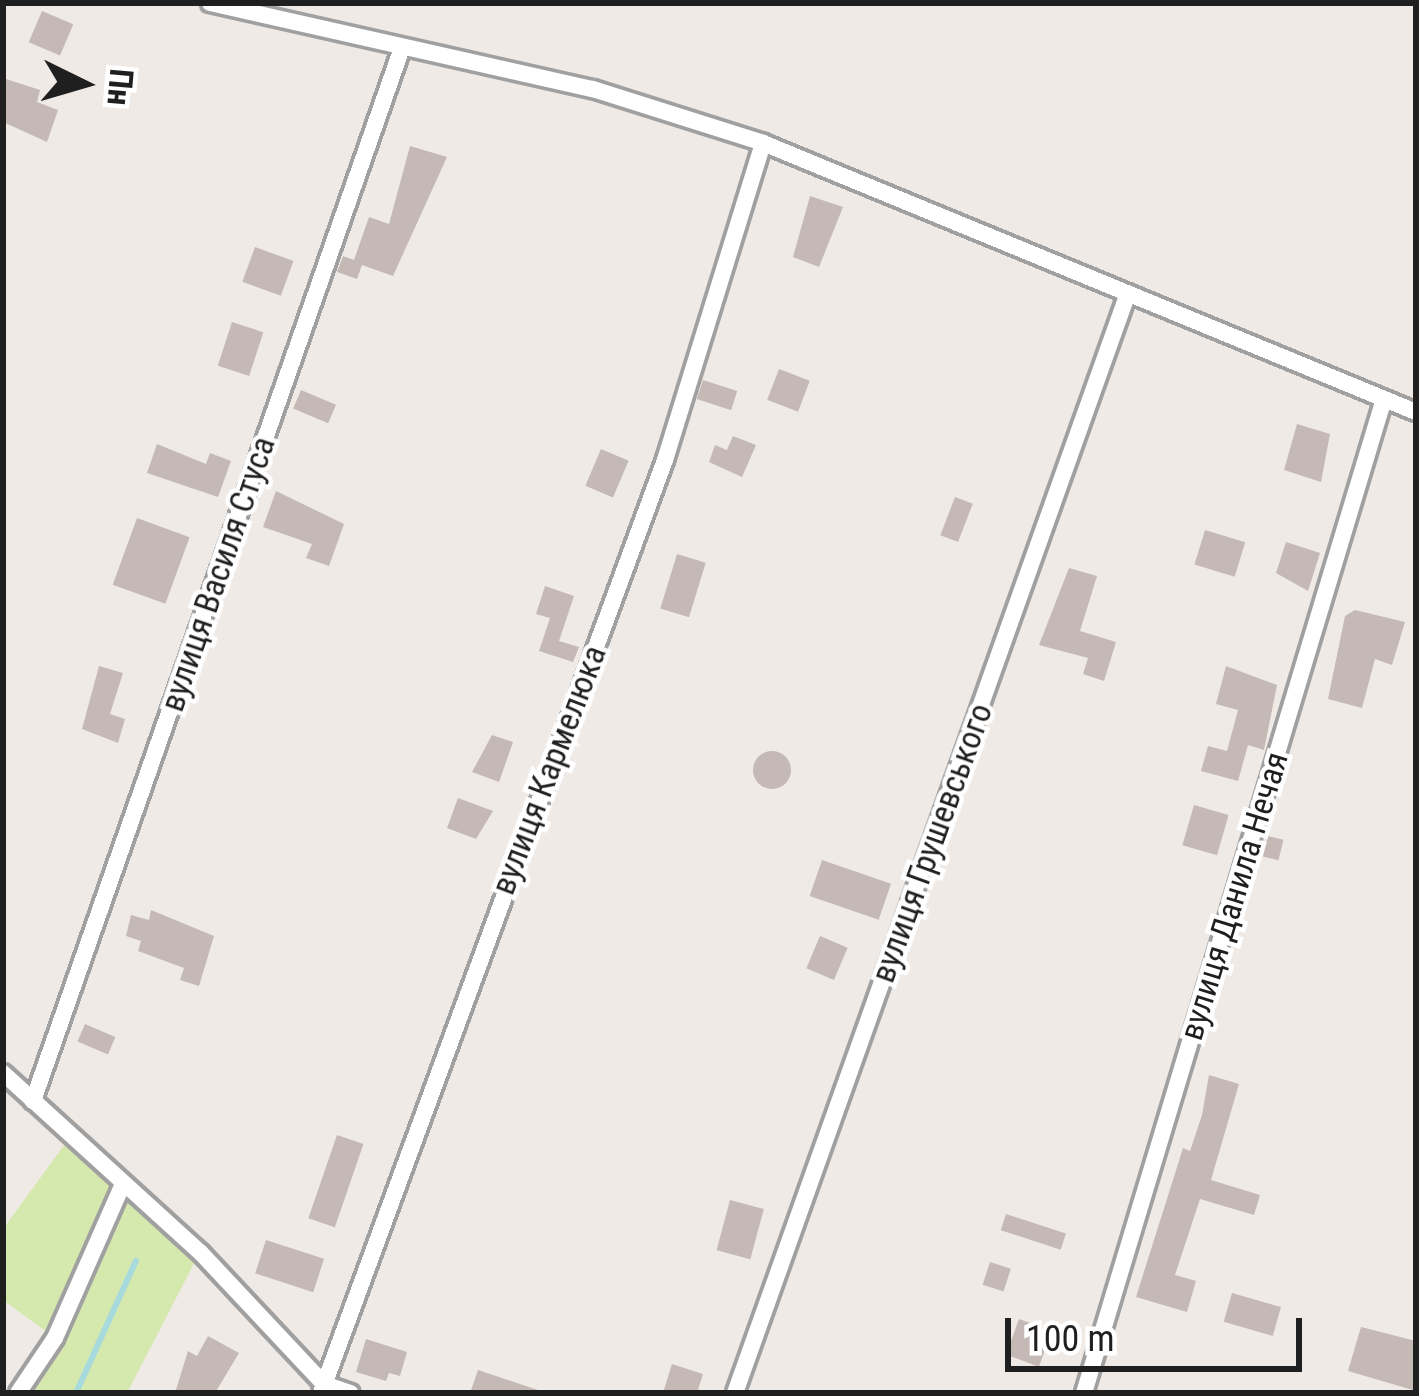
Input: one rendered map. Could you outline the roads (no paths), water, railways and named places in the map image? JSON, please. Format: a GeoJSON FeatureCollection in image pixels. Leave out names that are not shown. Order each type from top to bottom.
{"type":"FeatureCollection","features":[{"type":"Feature","properties":{"kind":"street"},"geometry":{"type":"LineString","coordinates":[[210,3],[246,7],[593,89],[764,142],[1416,412]]}},
{"type":"Feature","properties":{"kind":"street","name":"вулиця Василя Стуса"},"geometry":{"type":"LineString","coordinates":[[33,1101],[402,47]]}},
{"type":"Feature","properties":{"kind":"street","name":"вулиця Кармелюка"},"geometry":{"type":"LineString","coordinates":[[322,1388],[665,460],[764,142]]}},
{"type":"Feature","properties":{"kind":"street","name":"вулиця Грушевського"},"geometry":{"type":"LineString","coordinates":[[735,1393],[1128,292]]}},
{"type":"Feature","properties":{"kind":"street","name":"вулиця Данила Нечая"},"geometry":{"type":"LineString","coordinates":[[1084,1393],[1384,399]]}},
{"type":"Feature","properties":{"kind":"street"},"geometry":{"type":"LineString","coordinates":[[3,1073],[122,1186],[200,1252],[322,1388],[350,1393]]}},
{"type":"Feature","properties":{"kind":"street"},"geometry":{"type":"LineString","coordinates":[[18,1393],[55,1338],[122,1186]]}},
{"type":"Feature","properties":{"kind":"waterway"},"geometry":{"type":"LineString","coordinates":[[76,1393],[136,1261]]}}]}
